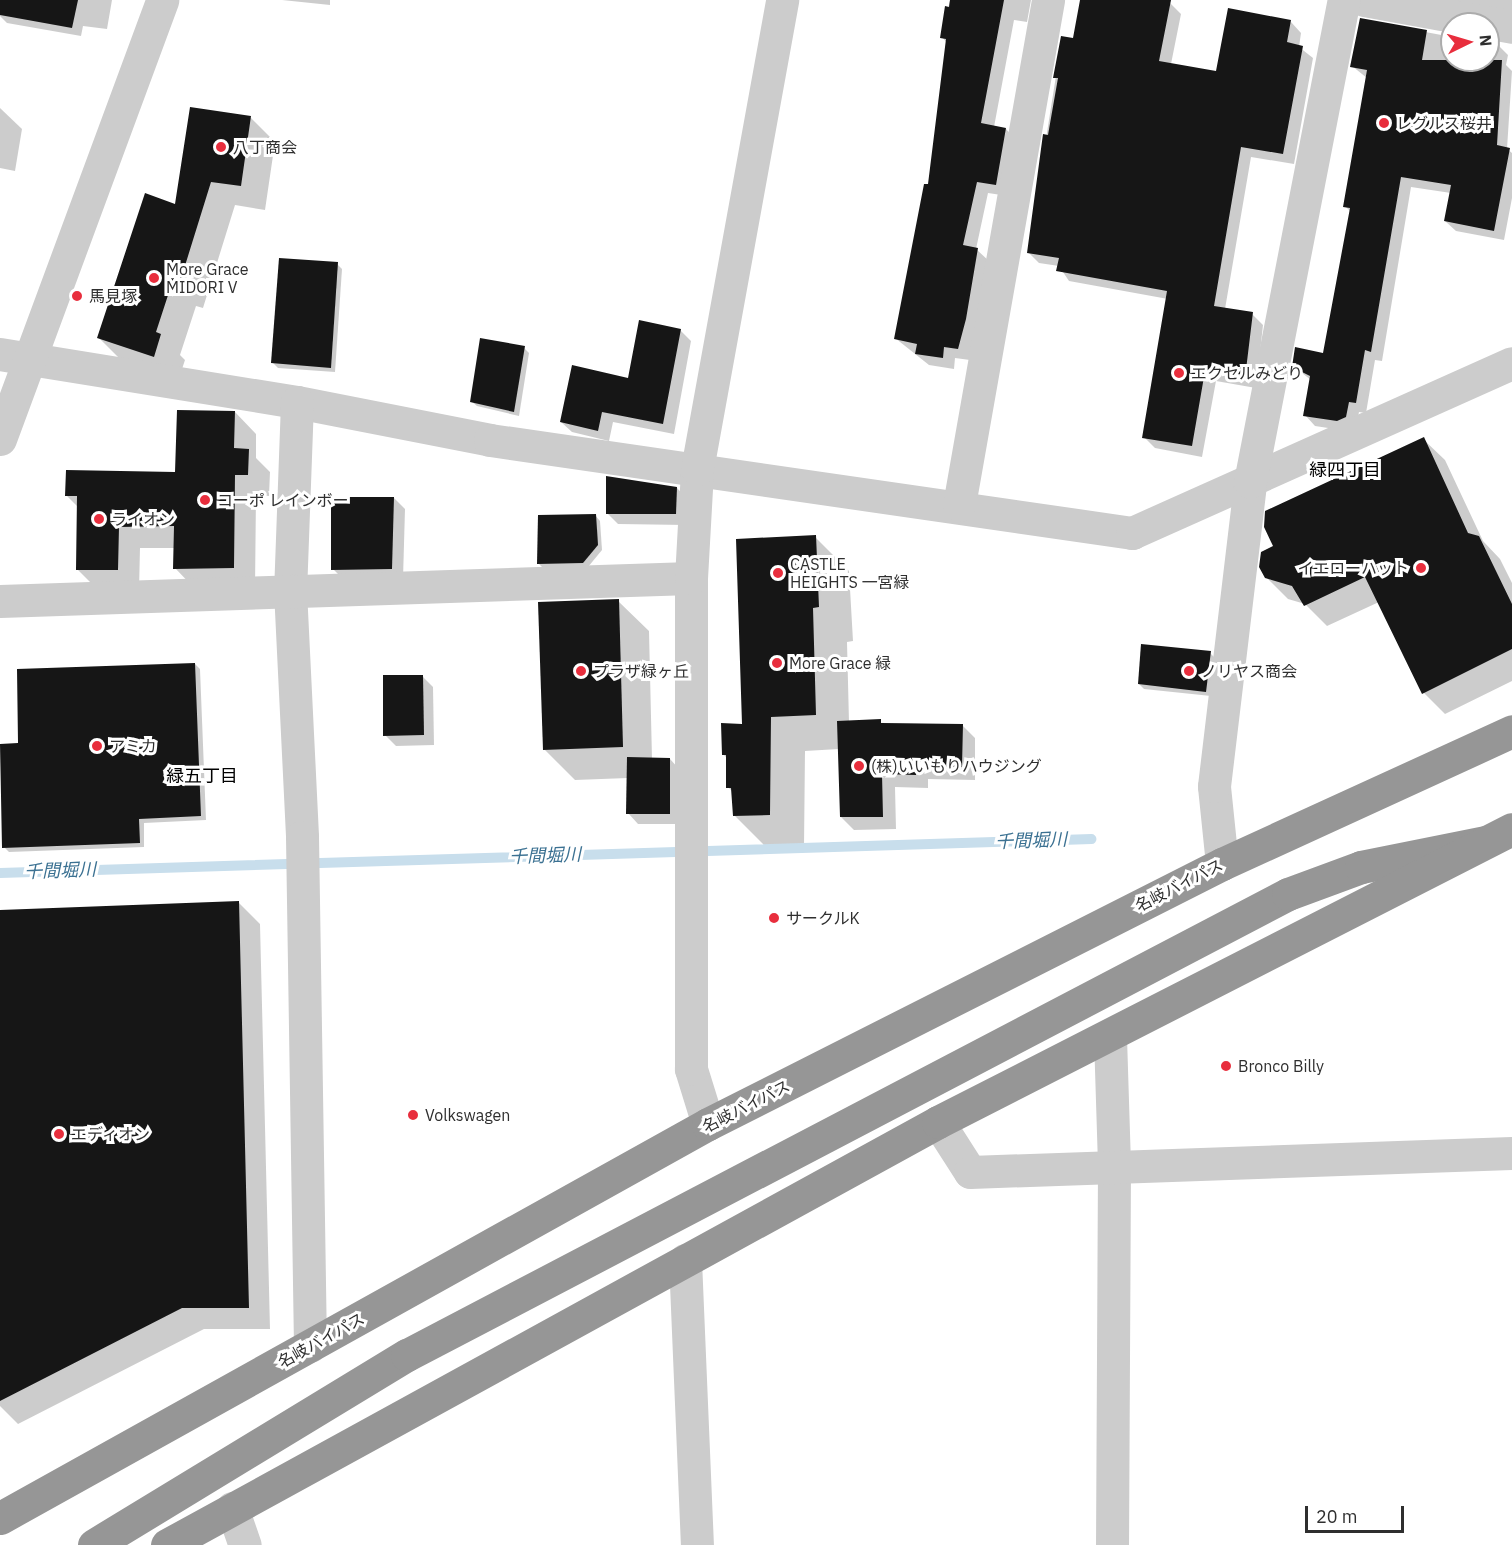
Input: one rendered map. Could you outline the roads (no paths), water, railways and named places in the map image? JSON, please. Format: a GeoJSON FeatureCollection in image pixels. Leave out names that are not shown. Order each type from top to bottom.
{"type":"FeatureCollection","features":[{"type":"Feature","properties":{"kind":"highway","name":"名岐バイパス"},"geometry":{"type":"LineString","coordinates":[[0,1518],[708,1124],[1222,864],[1512,731]]}},
{"type":"Feature","properties":{"kind":"highway"},"geometry":{"type":"LineString","coordinates":[[94,1545],[407,1355],[1193,942],[1288,894],[1361,867],[1499,835]]}},
{"type":"Feature","properties":{"kind":"highway"},"geometry":{"type":"LineString","coordinates":[[167,1545],[939,1122],[1110,1037],[1499,835]]}},
{"type":"Feature","properties":{"kind":"street"},"geometry":{"type":"LineString","coordinates":[[0,439],[15,356],[162,0]]}},
{"type":"Feature","properties":{"kind":"street"},"geometry":{"type":"LineString","coordinates":[[708,1124],[691,1070],[689,857],[692,578],[697,469],[782,0]]}},
{"type":"Feature","properties":{"kind":"street"},"geometry":{"type":"LineString","coordinates":[[959,505],[1048,0]]}},
{"type":"Feature","properties":{"kind":"street"},"geometry":{"type":"LineString","coordinates":[[1222,864],[1214,786],[1250,482],[1344,0]]}},
{"type":"Feature","properties":{"kind":"street"},"geometry":{"type":"LineString","coordinates":[[1364,0],[1512,27]]}},
{"type":"Feature","properties":{"kind":"street"},"geometry":{"type":"LineString","coordinates":[[15,356],[297,402],[490,440],[959,505],[1132,533],[1512,363]]}},
{"type":"Feature","properties":{"kind":"street"},"geometry":{"type":"LineString","coordinates":[[297,402],[290,590],[302,837],[310,1346]]}},
{"type":"Feature","properties":{"kind":"street"},"geometry":{"type":"LineString","coordinates":[[0,601],[692,578]]}},
{"type":"Feature","properties":{"kind":"street"},"geometry":{"type":"LineString","coordinates":[[1110,1037],[1114,1167],[1112,1545]]}},
{"type":"Feature","properties":{"kind":"street"},"geometry":{"type":"LineString","coordinates":[[939,1122],[970,1172],[1512,1153]]}},
{"type":"Feature","properties":{"kind":"street"},"geometry":{"type":"LineString","coordinates":[[685,1260],[697,1545]]}},
{"type":"Feature","properties":{"kind":"street"},"geometry":{"type":"LineString","coordinates":[[232,1508],[245,1545]]}},
{"type":"Feature","properties":{"kind":"waterway","name":"千間堀川"},"geometry":{"type":"LineString","coordinates":[[0,873],[1091,839]]}},
{"type":"Feature","properties":{"kind":"place","name":"レグルス桜井"},"geometry":{"type":"Point","coordinates":[1384,123]}},
{"type":"Feature","properties":{"kind":"place","name":"八丁商会"},"geometry":{"type":"Point","coordinates":[221,147]}},
{"type":"Feature","properties":{"kind":"place","name":"More Grace MIDORI V"},"geometry":{"type":"Point","coordinates":[154,278]}},
{"type":"Feature","properties":{"kind":"place","name":"馬見塚"},"geometry":{"type":"Point","coordinates":[77,296]}},
{"type":"Feature","properties":{"kind":"place","name":"エクセルみどり"},"geometry":{"type":"Point","coordinates":[1179,373]}},
{"type":"Feature","properties":{"kind":"place","name":"コーポ レインボー"},"geometry":{"type":"Point","coordinates":[205,500]}},
{"type":"Feature","properties":{"kind":"place","name":"ライオン"},"geometry":{"type":"Point","coordinates":[99,519]}},
{"type":"Feature","properties":{"kind":"place","name":"イエローハット"},"geometry":{"type":"Point","coordinates":[1421,568]}},
{"type":"Feature","properties":{"kind":"place","name":"CASTLE HEIGHTS 一宮緑"},"geometry":{"type":"Point","coordinates":[778,573]}},
{"type":"Feature","properties":{"kind":"place","name":"More Grace 緑"},"geometry":{"type":"Point","coordinates":[777,663]}},
{"type":"Feature","properties":{"kind":"place","name":"プラザ緑ヶ丘"},"geometry":{"type":"Point","coordinates":[581,671]}},
{"type":"Feature","properties":{"kind":"place","name":"ノリヤス商会"},"geometry":{"type":"Point","coordinates":[1189,671]}},
{"type":"Feature","properties":{"kind":"place","name":"アミカ"},"geometry":{"type":"Point","coordinates":[97,746]}},
{"type":"Feature","properties":{"kind":"place","name":"(株)いいもりハウジング"},"geometry":{"type":"Point","coordinates":[859,766]}},
{"type":"Feature","properties":{"kind":"place","name":"サークルK"},"geometry":{"type":"Point","coordinates":[774,918]}},
{"type":"Feature","properties":{"kind":"place","name":"Bronco Billy"},"geometry":{"type":"Point","coordinates":[1226,1066]}},
{"type":"Feature","properties":{"kind":"place","name":"Volkswagen"},"geometry":{"type":"Point","coordinates":[413,1115]}},
{"type":"Feature","properties":{"kind":"place","name":"エディオン"},"geometry":{"type":"Point","coordinates":[59,1134]}},
{"type":"Feature","properties":{"kind":"district","name":"緑四丁目"},"geometry":{"type":"Point","coordinates":[1345,470]}},
{"type":"Feature","properties":{"kind":"district","name":"緑五丁目"},"geometry":{"type":"Point","coordinates":[202,776]}}]}
